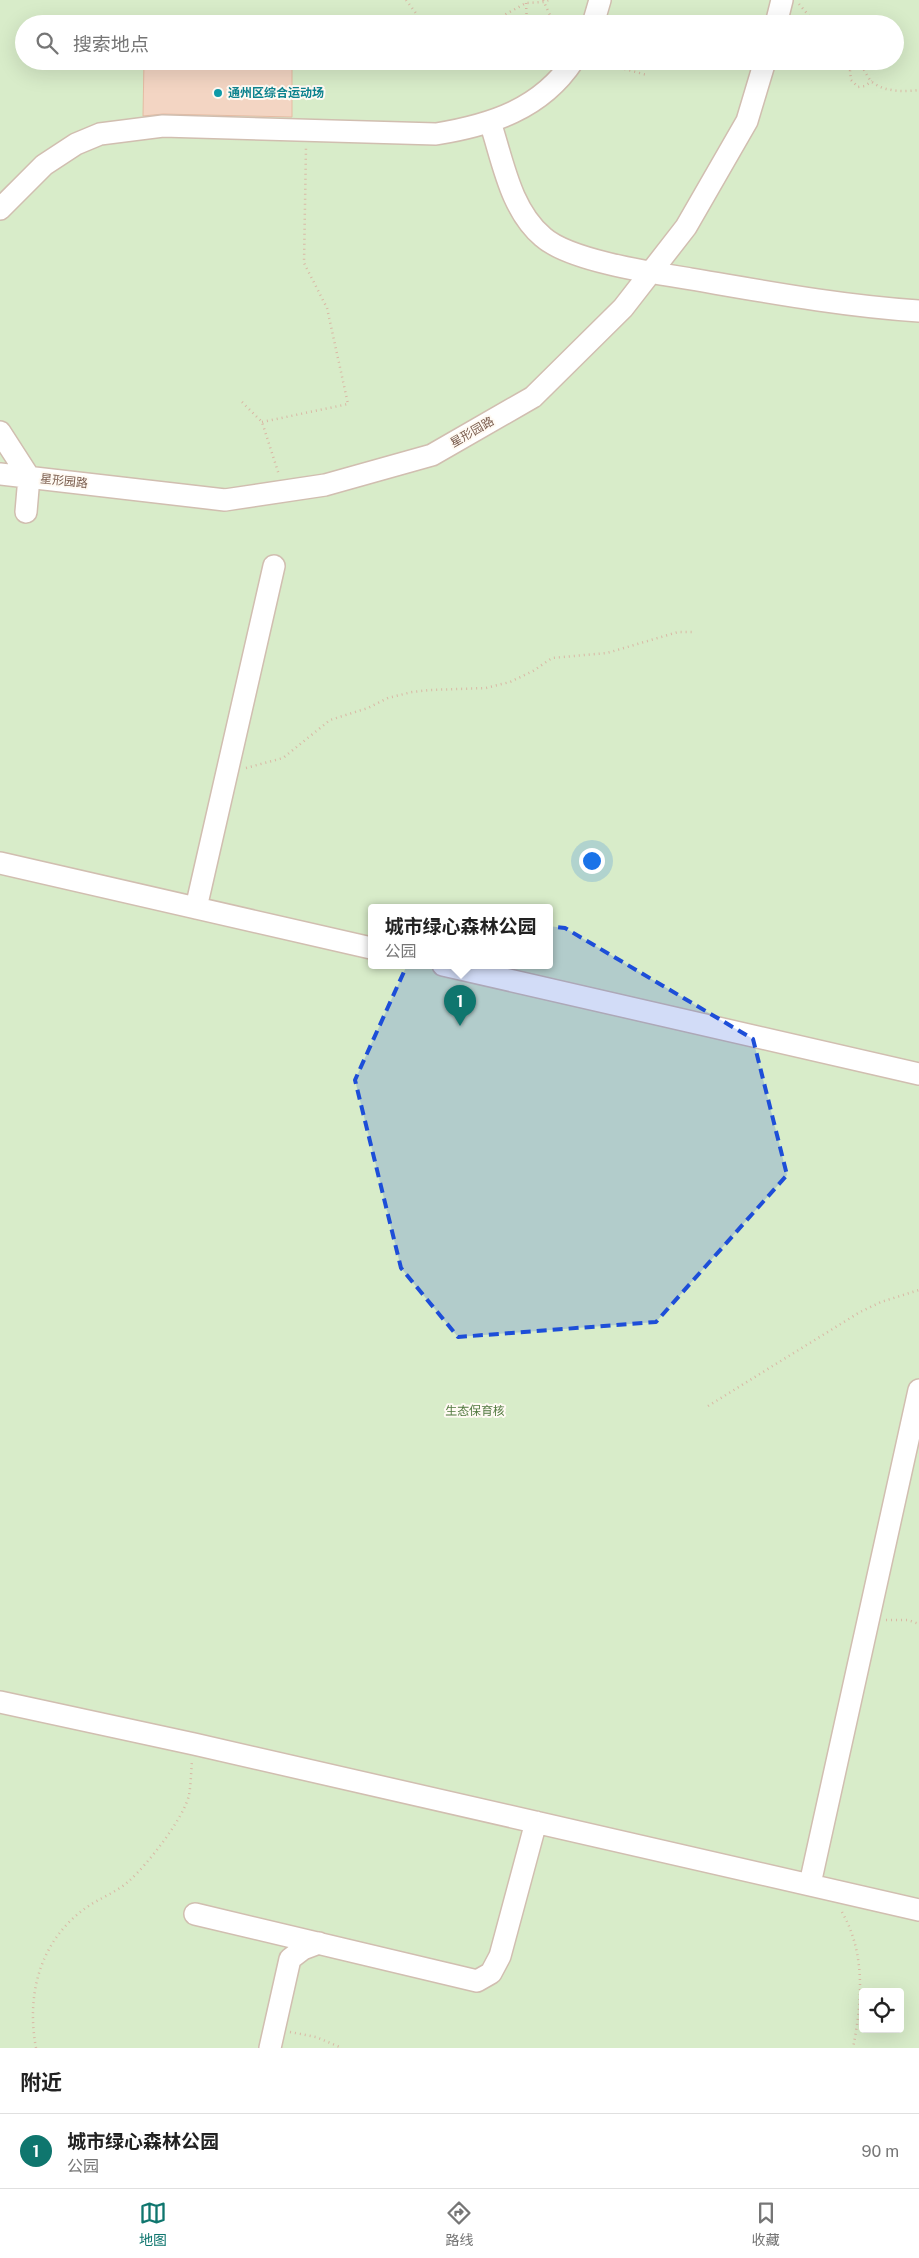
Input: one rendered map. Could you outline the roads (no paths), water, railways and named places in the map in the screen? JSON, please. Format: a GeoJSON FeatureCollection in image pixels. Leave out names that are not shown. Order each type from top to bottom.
{"type":"FeatureCollection","features":[{"type":"Feature","properties":{"kind":"street"},"geometry":{"type":"LineString","coordinates":[[596,15],[600,0]]}},
{"type":"Feature","properties":{"kind":"street"},"geometry":{"type":"LineString","coordinates":[[778,15],[782,0]]}},
{"type":"Feature","properties":{"kind":"street"},"geometry":{"type":"LineString","coordinates":[[0,210],[44,165],[76,144],[100,134],[163,126],[436,134],[464,130],[490,122],[534,102],[557,83],[566,70]]}},
{"type":"Feature","properties":{"kind":"street","name":"星形园路"},"geometry":{"type":"LineString","coordinates":[[0,474],[225,500],[325,486],[432,455],[533,397],[623,308],[686,227],[747,121],[762,70]]}},
{"type":"Feature","properties":{"kind":"street"},"geometry":{"type":"LineString","coordinates":[[490,122],[523,216],[544,239],[574,253],[650,273],[772,294],[878,308],[919,311]]}},
{"type":"Feature","properties":{"kind":"street"},"geometry":{"type":"LineString","coordinates":[[0,432],[29,477],[26,512]]}},
{"type":"Feature","properties":{"kind":"street"},"geometry":{"type":"LineString","coordinates":[[196,908],[274,566]]}},
{"type":"Feature","properties":{"kind":"street"},"geometry":{"type":"LineString","coordinates":[[0,863],[368,947]]}},
{"type":"Feature","properties":{"kind":"street"},"geometry":{"type":"LineString","coordinates":[[460,969],[919,1074]]}},
{"type":"Feature","properties":{"kind":"street"},"geometry":{"type":"LineString","coordinates":[[819,1886],[868,1624],[919,1390]]}},
{"type":"Feature","properties":{"kind":"street"},"geometry":{"type":"LineString","coordinates":[[0,1702],[194,1744],[919,1910]]}},
{"type":"Feature","properties":{"kind":"street"},"geometry":{"type":"LineString","coordinates":[[195,1914],[478,1981],[491,1973],[500,1956],[536,1822]]}},
{"type":"Feature","properties":{"kind":"street"},"geometry":{"type":"LineString","coordinates":[[272,2038],[290,1959],[303,1949],[320,1943]]}},
{"type":"Feature","properties":{"kind":"place","name":"通州区综合运动场"},"geometry":{"type":"Point","coordinates":[218,93]}},
{"type":"Feature","properties":{"kind":"place","name":"城市绿心森林公园"},"geometry":{"type":"Point","coordinates":[460,1026]}},
{"type":"Feature","properties":{"kind":"park label","name":"生态保育核"},"geometry":{"type":"Point","coordinates":[475,1411]}}]}
